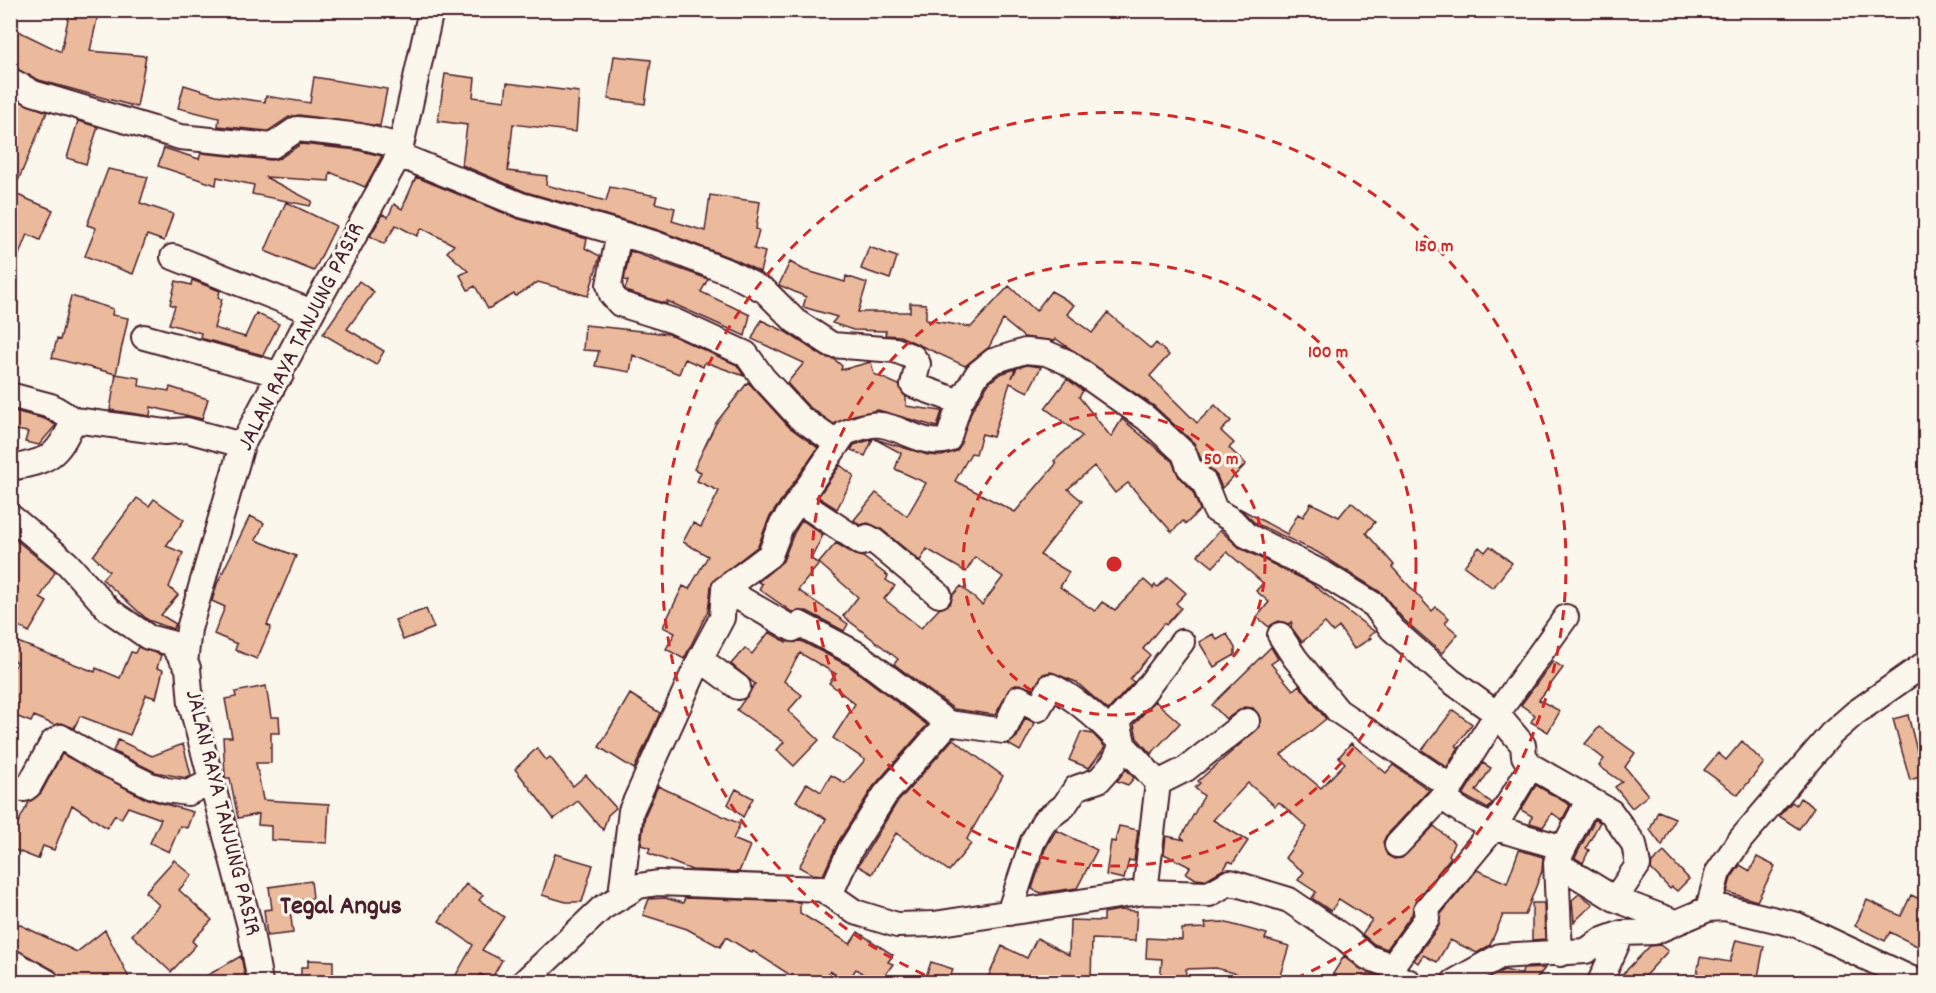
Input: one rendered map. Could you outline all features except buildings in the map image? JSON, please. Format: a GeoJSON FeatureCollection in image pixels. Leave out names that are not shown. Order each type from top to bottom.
{"type":"FeatureCollection","features":[{"type":"Feature","properties":{"kind":"street","name":"JALAN RAYA TANJUNG PASIR"},"geometry":{"type":"LineString","coordinates":[[260,982],[250,927],[191,704],[188,668],[185,663],[189,628],[243,446],[312,312],[400,151],[430,10]]}},
{"type":"Feature","properties":{"kind":"street"},"geometry":{"type":"LineString","coordinates":[[10,80],[33,93],[180,137],[272,146],[297,129],[360,136],[400,151],[521,205],[653,243],[731,273],[765,291],[795,321],[832,345],[895,350],[913,357],[918,364],[913,385],[960,402]]}},
{"type":"Feature","properties":{"kind":"street"},"geometry":{"type":"LineString","coordinates":[[619,233],[609,285],[612,295],[620,304],[674,321],[746,354],[763,378],[799,417],[837,443]]}},
{"type":"Feature","properties":{"kind":"street"},"geometry":{"type":"LineString","coordinates":[[173,257],[312,312]]}},
{"type":"Feature","properties":{"kind":"street"},"geometry":{"type":"LineString","coordinates":[[144,337],[280,375]]}},
{"type":"Feature","properties":{"kind":"street"},"geometry":{"type":"LineString","coordinates":[[724,588],[770,555],[781,526],[800,502],[845,433],[860,427],[880,425],[938,443],[948,440],[960,402],[978,373],[993,361],[1025,351],[1046,353],[1084,372],[1105,391],[1146,418],[1184,453],[1189,467],[1204,482],[1215,510],[1232,520],[1246,535],[1324,573],[1374,605],[1392,628],[1450,681],[1497,714],[1523,745],[1524,756],[1531,766],[1611,812],[1635,844],[1638,854],[1638,865],[1616,899]]}},
{"type":"Feature","properties":{"kind":"street"},"geometry":{"type":"LineString","coordinates":[[10,394],[51,406],[74,420],[165,432],[187,430],[243,446]]}},
{"type":"Feature","properties":{"kind":"street"},"geometry":{"type":"LineString","coordinates":[[10,468],[39,463],[61,448],[74,420]]}},
{"type":"Feature","properties":{"kind":"street"},"geometry":{"type":"LineString","coordinates":[[800,502],[862,543],[867,537],[874,541],[939,595]]}},
{"type":"Feature","properties":{"kind":"street"},"geometry":{"type":"LineString","coordinates":[[10,516],[67,563],[109,610],[148,637],[171,643],[185,663]]}},
{"type":"Feature","properties":{"kind":"street"},"geometry":{"type":"LineString","coordinates":[[621,895],[631,811],[700,658],[722,618],[724,588]]}},
{"type":"Feature","properties":{"kind":"street"},"geometry":{"type":"LineString","coordinates":[[724,588],[793,629],[800,624],[856,654],[948,723],[1004,731],[1019,698],[1038,709],[1051,686],[1063,691],[1123,743],[1158,783],[1145,892]]}},
{"type":"Feature","properties":{"kind":"street"},"geometry":{"type":"LineString","coordinates":[[1397,845],[1447,792],[1497,714],[1566,617]]}},
{"type":"Feature","properties":{"kind":"street"},"geometry":{"type":"LineString","coordinates":[[1280,635],[1295,658],[1338,711],[1447,792],[1455,807],[1493,829],[1560,847],[1556,863],[1560,954]]}},
{"type":"Feature","properties":{"kind":"street"},"geometry":{"type":"LineString","coordinates":[[1009,913],[1032,843],[1044,821],[1064,806],[1076,788],[1099,780],[1113,764],[1123,743],[1118,720],[1143,693],[1182,642]]}},
{"type":"Feature","properties":{"kind":"street"},"geometry":{"type":"LineString","coordinates":[[700,658],[738,687]]}},
{"type":"Feature","properties":{"kind":"street"},"geometry":{"type":"LineString","coordinates":[[1708,909],[1718,872],[1741,839],[1831,734],[1855,713],[1926,663]]}},
{"type":"Feature","properties":{"kind":"street"},"geometry":{"type":"LineString","coordinates":[[1158,783],[1186,769],[1247,721]]}},
{"type":"Feature","properties":{"kind":"street"},"geometry":{"type":"LineString","coordinates":[[830,895],[850,850],[885,795],[948,723]]}},
{"type":"Feature","properties":{"kind":"street"},"geometry":{"type":"LineString","coordinates":[[10,788],[25,789],[29,786],[53,742],[60,737],[101,761],[158,788],[188,793],[212,781]]}},
{"type":"Feature","properties":{"kind":"street"},"geometry":{"type":"LineString","coordinates":[[524,982],[574,932],[621,895],[639,886],[686,882],[764,888],[822,889],[855,912],[897,925],[934,924],[1145,892],[1209,894],[1230,882],[1289,900],[1346,939],[1367,957],[1401,974],[1427,918],[1426,910],[1493,829],[1531,766]]}},
{"type":"Feature","properties":{"kind":"street"},"geometry":{"type":"LineString","coordinates":[[1556,863],[1589,799]]}},
{"type":"Feature","properties":{"kind":"street"},"geometry":{"type":"LineString","coordinates":[[1556,863],[1616,899],[1675,922]]}},
{"type":"Feature","properties":{"kind":"street"},"geometry":{"type":"LineString","coordinates":[[1454,982],[1474,975],[1500,956],[1586,951],[1600,941],[1622,933],[1654,932],[1708,909],[1725,908],[1797,925],[1918,982]]}},
{"type":"Feature","properties":{"kind":"street"},"geometry":{"type":"LineString","coordinates":[[1606,980],[1622,933]]}},
{"type":"Feature","properties":{"kind":"street"},"geometry":{"type":"LineString","coordinates":[[10,961],[47,982]]}},
{"type":"Feature","properties":{"kind":"district","name":"Tegal Angus"},"geometry":{"type":"Point","coordinates":[341,907]}}]}
